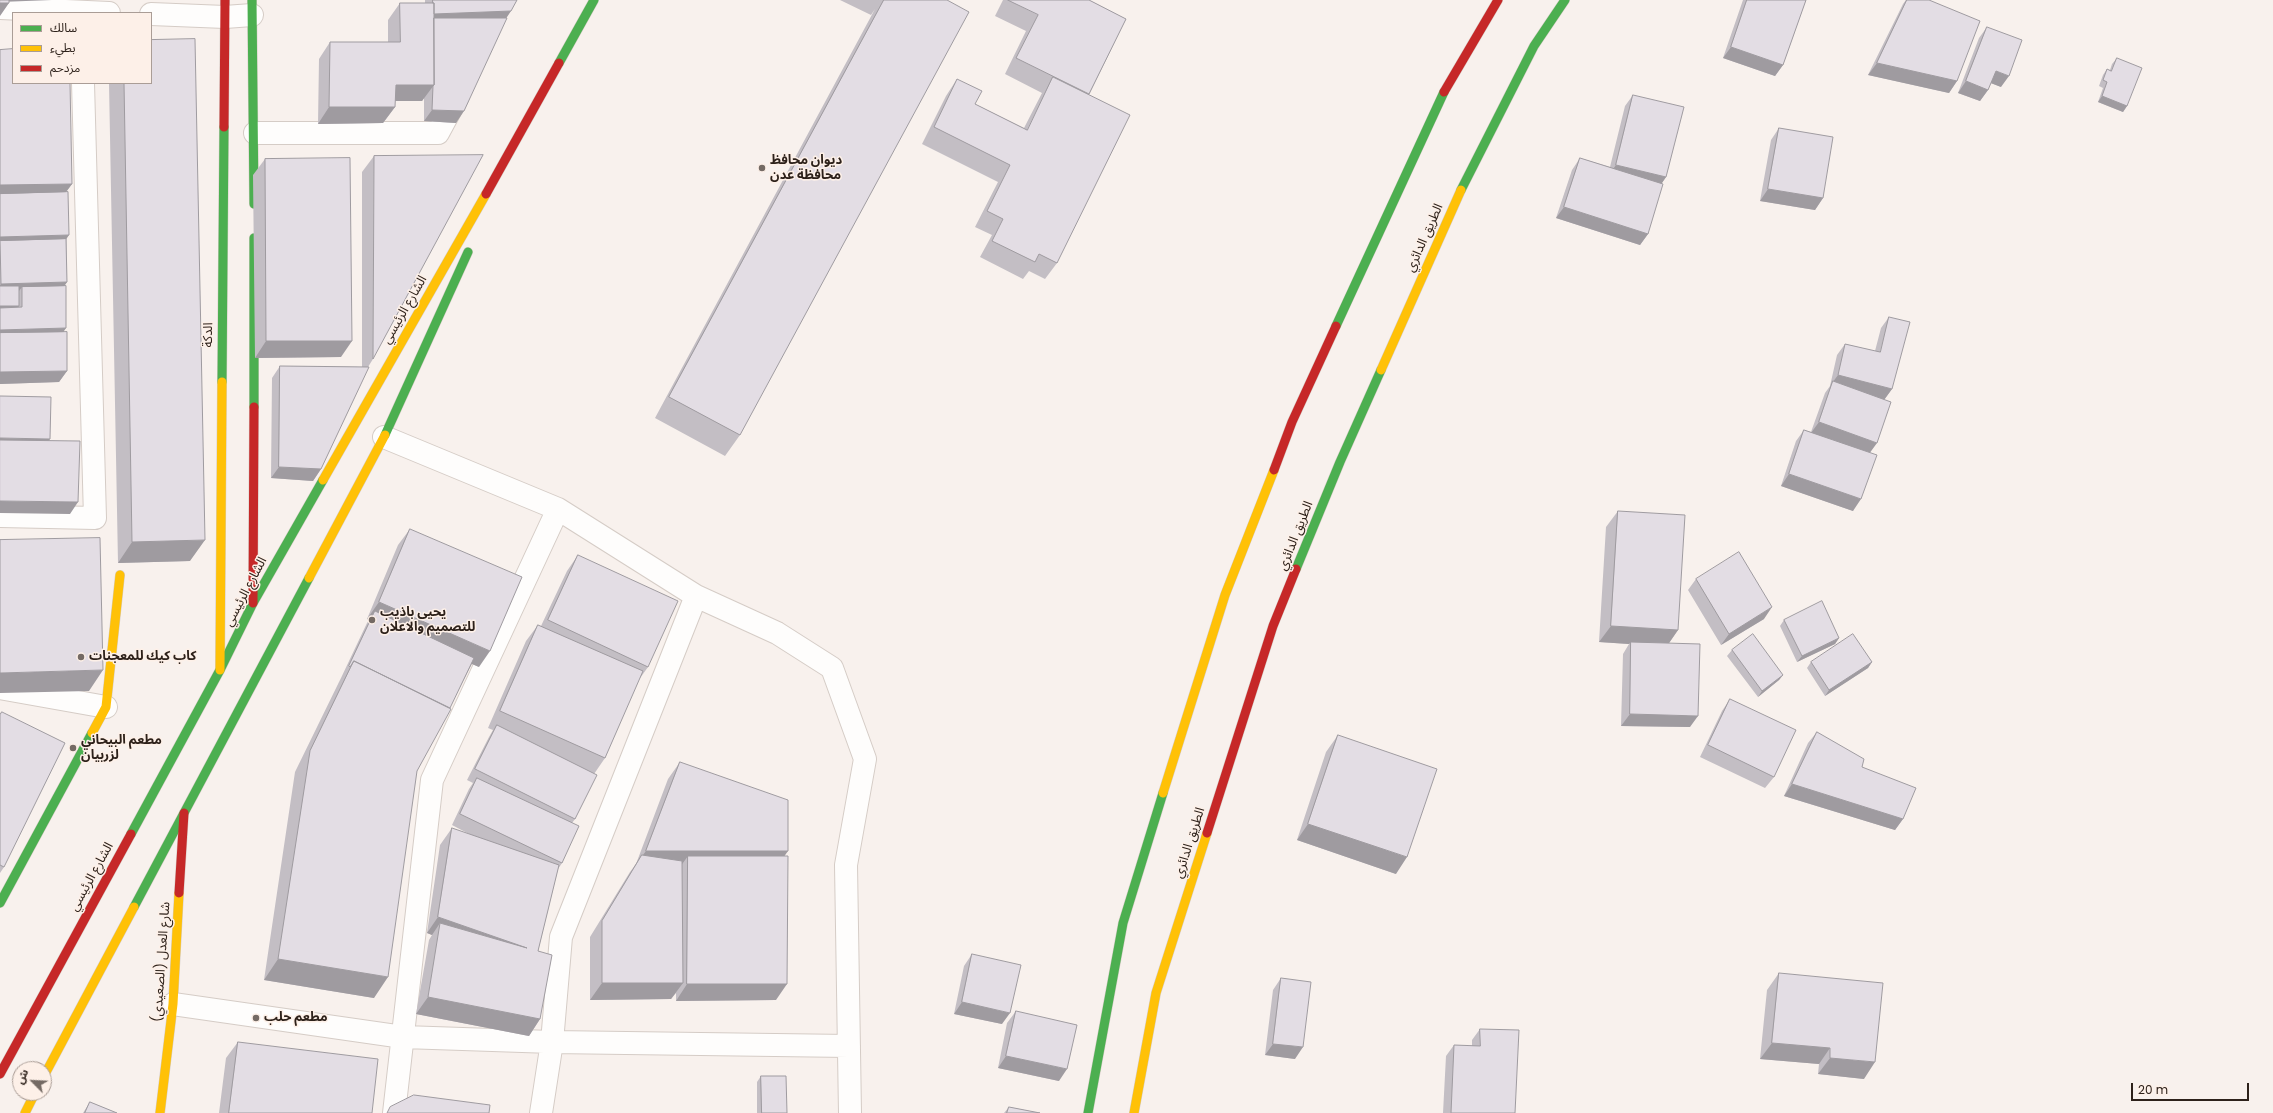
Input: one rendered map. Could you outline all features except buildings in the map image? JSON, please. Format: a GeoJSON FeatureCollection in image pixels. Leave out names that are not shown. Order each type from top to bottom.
{"type":"FeatureCollection","features":[{"type":"Feature","properties":{"kind":"main road","name":"الشارع الرئيسي"},"geometry":{"type":"LineString","coordinates":[[0,1074],[220,670],[253,603],[524,127],[594,0]]}},
{"type":"Feature","properties":{"kind":"main road"},"geometry":{"type":"LineString","coordinates":[[1088,1113],[1124,923],[1225,595],[1292,422],[1434,109],[1498,0]]}},
{"type":"Feature","properties":{"kind":"main road","name":"الطريق الدائري"},"geometry":{"type":"LineString","coordinates":[[1134,1113],[1156,993],[1273,626],[1340,462],[1468,174],[1534,46],[1565,0]]}},
{"type":"Feature","properties":{"kind":"main road","name":"الدكة"},"geometry":{"type":"LineString","coordinates":[[220,670],[225,8]]}},
{"type":"Feature","properties":{"kind":"main road"},"geometry":{"type":"LineString","coordinates":[[252,8],[255,133],[254,212]]}},
{"type":"Feature","properties":{"kind":"main road","name":"الشارع الرئيسي"},"geometry":{"type":"LineString","coordinates":[[482,221],[524,127]]}},
{"type":"Feature","properties":{"kind":"main road"},"geometry":{"type":"LineString","coordinates":[[253,603],[254,228]]}},
{"type":"Feature","properties":{"kind":"main road"},"geometry":{"type":"LineString","coordinates":[[52,1061],[384,437],[472,243]]}},
{"type":"Feature","properties":{"kind":"main road"},"geometry":{"type":"LineString","coordinates":[[0,902],[106,707],[120,575]]}},
{"type":"Feature","properties":{"kind":"main road","name":"شارع العدل (الصعيدي)"},"geometry":{"type":"LineString","coordinates":[[160,1113],[173,1004],[184,813]]}},
{"type":"Feature","properties":{"kind":"main road"},"geometry":{"type":"LineString","coordinates":[[25,1113],[31,1101]]}},
{"type":"Feature","properties":{"kind":"street"},"geometry":{"type":"LineString","coordinates":[[0,8],[81,12]]}},
{"type":"Feature","properties":{"kind":"street"},"geometry":{"type":"LineString","coordinates":[[152,14],[225,8],[252,8]]}},
{"type":"Feature","properties":{"kind":"street"},"geometry":{"type":"LineString","coordinates":[[255,133],[438,133],[468,77]]}},
{"type":"Feature","properties":{"kind":"street"},"geometry":{"type":"LineString","coordinates":[[0,516],[95,518],[83,84]]}},
{"type":"Feature","properties":{"kind":"street"},"geometry":{"type":"LineString","coordinates":[[384,437],[558,509],[696,596],[777,633],[832,668],[865,759],[846,865],[850,1113]]}},
{"type":"Feature","properties":{"kind":"street"},"geometry":{"type":"LineString","coordinates":[[394,1113],[432,780],[558,509]]}},
{"type":"Feature","properties":{"kind":"street"},"geometry":{"type":"LineString","coordinates":[[541,1113],[552,1042],[561,937],[696,596]]}},
{"type":"Feature","properties":{"kind":"street"},"geometry":{"type":"LineString","coordinates":[[0,688],[106,707]]}},
{"type":"Feature","properties":{"kind":"street"},"geometry":{"type":"LineString","coordinates":[[173,1004],[403,1037],[552,1042],[849,1046]]}},
{"type":"Feature","properties":{"kind":"traffic: fast"},"geometry":{"type":"LineString","coordinates":[[252,0],[254,204]]}},
{"type":"Feature","properties":{"kind":"traffic: fast"},"geometry":{"type":"LineString","coordinates":[[559,63],[594,0]]}},
{"type":"Feature","properties":{"kind":"traffic: fast"},"geometry":{"type":"LineString","coordinates":[[1461,190],[1534,46],[1565,0]]}},
{"type":"Feature","properties":{"kind":"traffic: fast"},"geometry":{"type":"LineString","coordinates":[[1336,326],[1444,92]]}},
{"type":"Feature","properties":{"kind":"traffic: fast"},"geometry":{"type":"LineString","coordinates":[[222,382],[224,127]]}},
{"type":"Feature","properties":{"kind":"traffic: fast"},"geometry":{"type":"LineString","coordinates":[[254,238],[254,407]]}},
{"type":"Feature","properties":{"kind":"traffic: fast"},"geometry":{"type":"LineString","coordinates":[[385,435],[468,252]]}},
{"type":"Feature","properties":{"kind":"traffic: fast"},"geometry":{"type":"LineString","coordinates":[[1296,569],[1340,462],[1381,370]]}},
{"type":"Feature","properties":{"kind":"traffic: fast"},"geometry":{"type":"LineString","coordinates":[[131,834],[220,670],[253,603],[323,480]]}},
{"type":"Feature","properties":{"kind":"traffic: fast"},"geometry":{"type":"LineString","coordinates":[[134,907],[309,578]]}},
{"type":"Feature","properties":{"kind":"traffic: fast"},"geometry":{"type":"LineString","coordinates":[[0,903],[92,733]]}},
{"type":"Feature","properties":{"kind":"traffic: fast"},"geometry":{"type":"LineString","coordinates":[[1088,1113],[1123,923],[1163,793]]}},
{"type":"Feature","properties":{"kind":"traffic: slow"},"geometry":{"type":"LineString","coordinates":[[1381,370],[1461,190]]}},
{"type":"Feature","properties":{"kind":"traffic: slow"},"geometry":{"type":"LineString","coordinates":[[323,480],[486,194]]}},
{"type":"Feature","properties":{"kind":"traffic: slow"},"geometry":{"type":"LineString","coordinates":[[220,670],[222,382]]}},
{"type":"Feature","properties":{"kind":"traffic: slow"},"geometry":{"type":"LineString","coordinates":[[309,578],[385,435]]}},
{"type":"Feature","properties":{"kind":"traffic: slow"},"geometry":{"type":"LineString","coordinates":[[1163,793],[1225,595],[1274,470]]}},
{"type":"Feature","properties":{"kind":"traffic: slow"},"geometry":{"type":"LineString","coordinates":[[92,733],[106,707],[120,575]]}},
{"type":"Feature","properties":{"kind":"traffic: slow"},"geometry":{"type":"LineString","coordinates":[[1134,1113],[1156,993],[1207,833]]}},
{"type":"Feature","properties":{"kind":"traffic: slow"},"geometry":{"type":"LineString","coordinates":[[160,1113],[173,1004],[179,893]]}},
{"type":"Feature","properties":{"kind":"traffic: slow"},"geometry":{"type":"LineString","coordinates":[[52,1061],[134,907]]}},
{"type":"Feature","properties":{"kind":"traffic: slow"},"geometry":{"type":"LineString","coordinates":[[25,1113],[31,1101]]}},
{"type":"Feature","properties":{"kind":"traffic: jam"},"geometry":{"type":"LineString","coordinates":[[224,127],[225,0]]}},
{"type":"Feature","properties":{"kind":"traffic: jam"},"geometry":{"type":"LineString","coordinates":[[1444,92],[1498,0]]}},
{"type":"Feature","properties":{"kind":"traffic: jam"},"geometry":{"type":"LineString","coordinates":[[486,194],[559,63]]}},
{"type":"Feature","properties":{"kind":"traffic: jam"},"geometry":{"type":"LineString","coordinates":[[1274,470],[1292,422],[1336,326]]}},
{"type":"Feature","properties":{"kind":"traffic: jam"},"geometry":{"type":"LineString","coordinates":[[253,603],[254,407]]}},
{"type":"Feature","properties":{"kind":"traffic: jam"},"geometry":{"type":"LineString","coordinates":[[1207,833],[1273,626],[1296,569]]}},
{"type":"Feature","properties":{"kind":"traffic: jam"},"geometry":{"type":"LineString","coordinates":[[179,893],[184,813]]}},
{"type":"Feature","properties":{"kind":"traffic: jam"},"geometry":{"type":"LineString","coordinates":[[0,1074],[131,834]]}},
{"type":"Feature","properties":{"kind":"place","name":"ديوان محافظ محافظة عدن"},"geometry":{"type":"Point","coordinates":[762,168]}},
{"type":"Feature","properties":{"kind":"place","name":"يحيى باذيب للتصميم والاعلان"},"geometry":{"type":"Point","coordinates":[372,620]}},
{"type":"Feature","properties":{"kind":"place","name":"كاب كيك للمعجنات"},"geometry":{"type":"Point","coordinates":[81,657]}},
{"type":"Feature","properties":{"kind":"place","name":"مطعم البيحاني لزربيان"},"geometry":{"type":"Point","coordinates":[73,748]}},
{"type":"Feature","properties":{"kind":"place","name":"مطعم حلب"},"geometry":{"type":"Point","coordinates":[256,1018]}}]}
